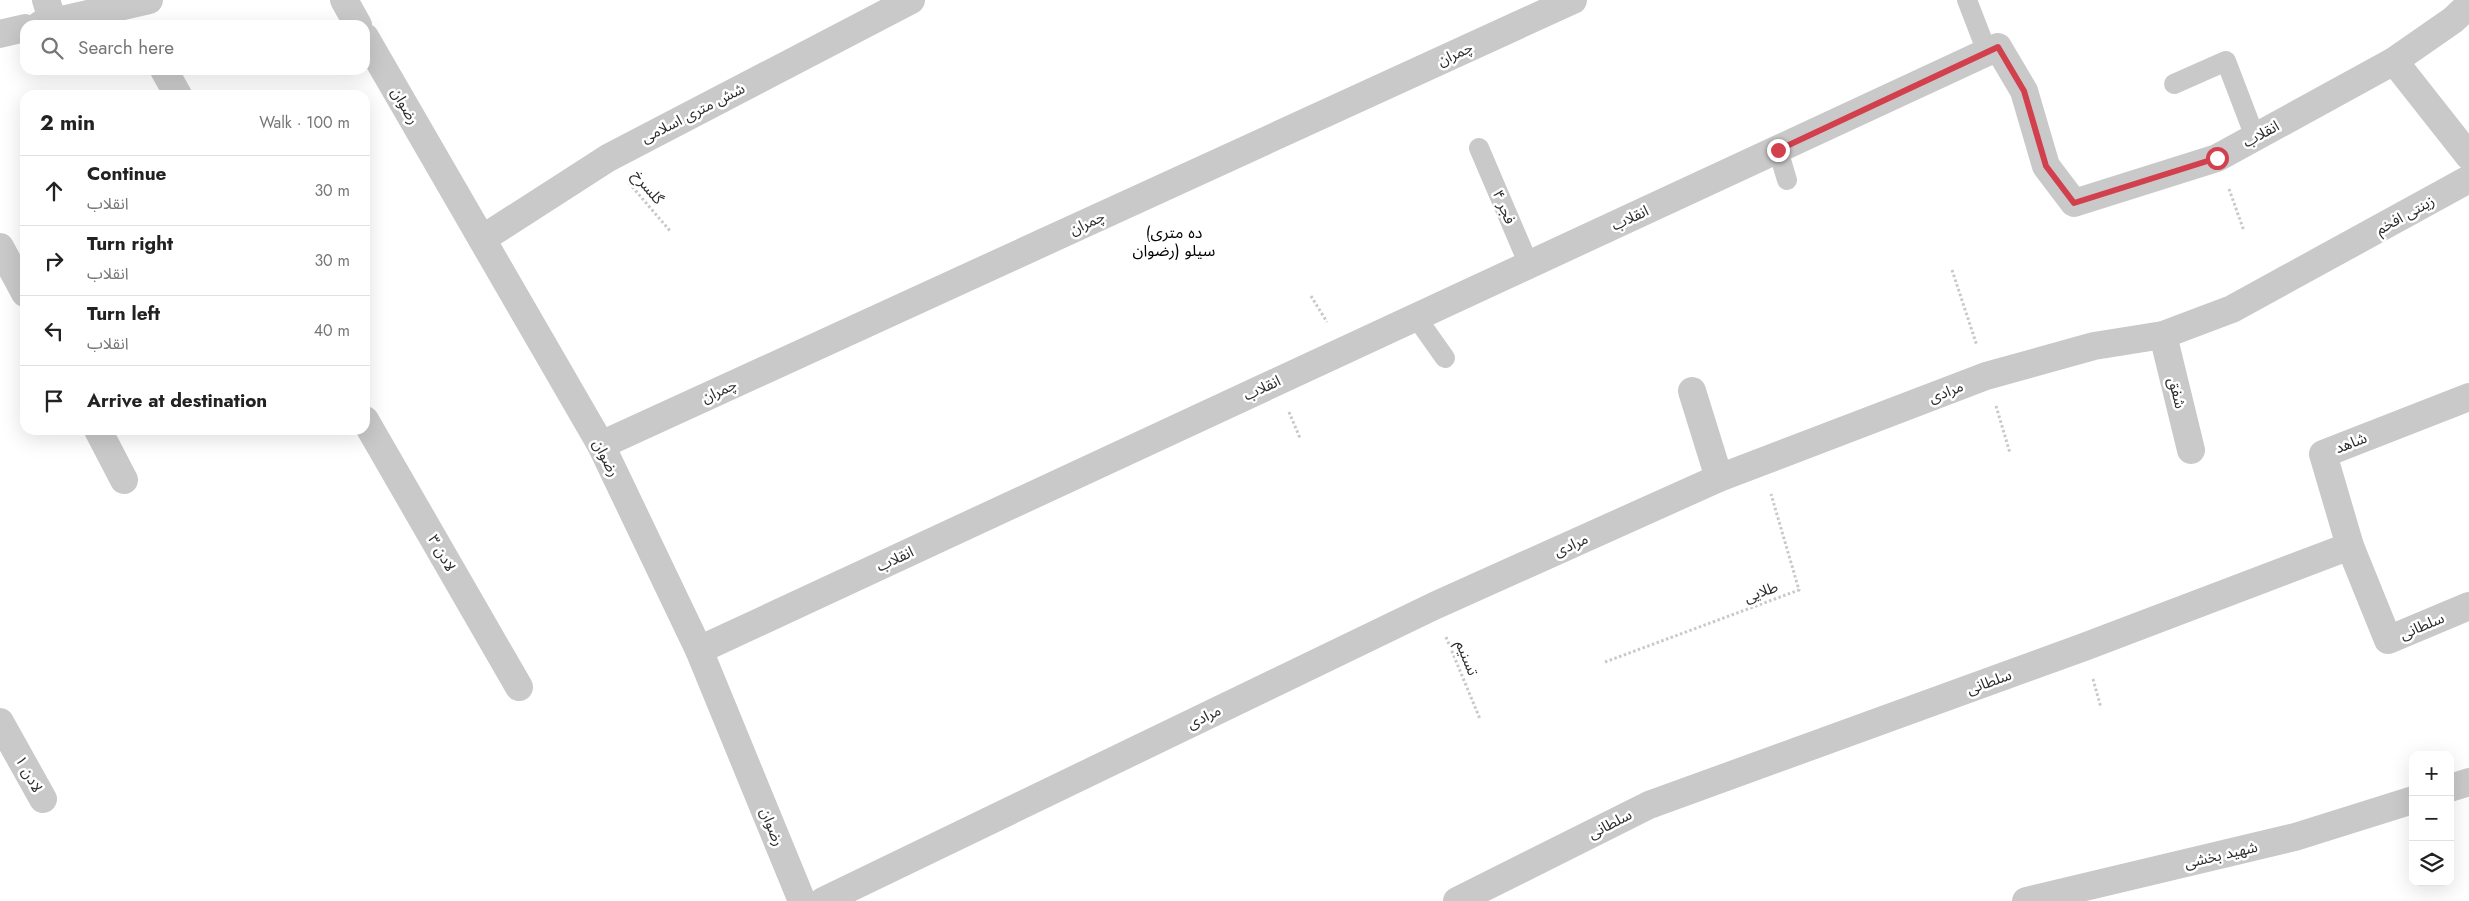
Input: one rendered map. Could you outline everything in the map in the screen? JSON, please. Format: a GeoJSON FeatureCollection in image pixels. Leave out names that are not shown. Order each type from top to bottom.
{"type":"FeatureCollection","features":[{"type":"Feature","properties":{"kind":"street"},"geometry":{"type":"LineString","coordinates":[[344,0],[355,20]]}},
{"type":"Feature","properties":{"kind":"street","name":"شش متری اسلامی"},"geometry":{"type":"LineString","coordinates":[[482,239],[608,158],[911,0]]}},
{"type":"Feature","properties":{"kind":"street","name":"چمران"},"geometry":{"type":"LineString","coordinates":[[601,445],[1573,0]]}},
{"type":"Feature","properties":{"kind":"street","name":"انقلاب"},"geometry":{"type":"LineString","coordinates":[[699,650],[1998,47],[2024,91],[2046,166],[2074,203],[2217,158],[2394,61],[2454,8]]}},
{"type":"Feature","properties":{"kind":"street"},"geometry":{"type":"LineString","coordinates":[[46,16],[138,10]]}},
{"type":"Feature","properties":{"kind":"street"},"geometry":{"type":"LineString","coordinates":[[0,34],[20,29]]}},
{"type":"Feature","properties":{"kind":"street","name":"رضوان"},"geometry":{"type":"LineString","coordinates":[[370,46],[601,445],[699,650],[802,901]]}},
{"type":"Feature","properties":{"kind":"street"},"geometry":{"type":"LineString","coordinates":[[2394,61],[2469,156]]}},
{"type":"Feature","properties":{"kind":"street"},"geometry":{"type":"LineString","coordinates":[[167,75],[175,90]]}},
{"type":"Feature","properties":{"kind":"street","name":"زینتی افخم"},"geometry":{"type":"LineString","coordinates":[[2341,251],[2469,179]]}},
{"type":"Feature","properties":{"kind":"street"},"geometry":{"type":"LineString","coordinates":[[0,247],[20,285]]}},
{"type":"Feature","properties":{"kind":"street","name":"مرادی"},"geometry":{"type":"LineString","coordinates":[[823,901],[1434,606],[1719,478],[1986,376],[2094,346],[2163,335],[2232,309],[2341,251]]}},
{"type":"Feature","properties":{"kind":"street","name":"شفق"},"geometry":{"type":"LineString","coordinates":[[2163,335],[2191,450]]}},
{"type":"Feature","properties":{"kind":"street"},"geometry":{"type":"LineString","coordinates":[[1692,391],[1719,478]]}},
{"type":"Feature","properties":{"kind":"street","name":"شاهد"},"geometry":{"type":"LineString","coordinates":[[2350,546],[2323,454],[2469,397]]}},
{"type":"Feature","properties":{"kind":"street","name":"لادن ۳"},"geometry":{"type":"LineString","coordinates":[[370,429],[519,687]]}},
{"type":"Feature","properties":{"kind":"street"},"geometry":{"type":"LineString","coordinates":[[101,435],[124,480]]}},
{"type":"Feature","properties":{"kind":"street","name":"سلطانی"},"geometry":{"type":"LineString","coordinates":[[1458,901],[1649,805],[2084,647],[2350,546],[2388,640],[2469,606]]}},
{"type":"Feature","properties":{"kind":"street","name":"لادن ۱"},"geometry":{"type":"LineString","coordinates":[[0,722],[43,799]]}},
{"type":"Feature","properties":{"kind":"street"},"geometry":{"type":"LineString","coordinates":[[2454,787],[2469,782]]}},
{"type":"Feature","properties":{"kind":"street","name":"شهید بخشی"},"geometry":{"type":"LineString","coordinates":[[2026,901],[2295,837],[2409,801]]}},
{"type":"Feature","properties":{"kind":"lane"},"geometry":{"type":"LineString","coordinates":[[1967,0],[1987,52]]}},
{"type":"Feature","properties":{"kind":"lane"},"geometry":{"type":"LineString","coordinates":[[2174,84],[2226,61],[2255,137]]}},
{"type":"Feature","properties":{"kind":"lane","name":"فجر ۴"},"geometry":{"type":"LineString","coordinates":[[1479,148],[1529,265]]}},
{"type":"Feature","properties":{"kind":"lane"},"geometry":{"type":"LineString","coordinates":[[1778,150],[1787,180]]}},
{"type":"Feature","properties":{"kind":"lane"},"geometry":{"type":"LineString","coordinates":[[1416,317],[1445,358]]}},
{"type":"Feature","properties":{"kind":"path","name":"گلسرخ"},"geometry":{"type":"LineString","coordinates":[[608,158],[671,232]]}},
{"type":"Feature","properties":{"kind":"path"},"geometry":{"type":"LineString","coordinates":[[2217,158],[2244,231]]}},
{"type":"Feature","properties":{"kind":"path","name":"طلایی"},"geometry":{"type":"LineString","coordinates":[[1605,662],[1799,590],[1761,462]]}},
{"type":"Feature","properties":{"kind":"path","name":"تسنیم"},"geometry":{"type":"LineString","coordinates":[[1434,606],[1480,719]]}},
{"type":"Feature","properties":{"kind":"district","name":"(ده متری سیلو (رضوان"},"geometry":{"type":"Point","coordinates":[1174,241]}},
{"type":"Feature","properties":{"kind":"route"},"geometry":{"type":"LineString","coordinates":[[1778,150],[1998,47],[2024,91],[2046,166],[2074,203],[2217,158]]}}]}
